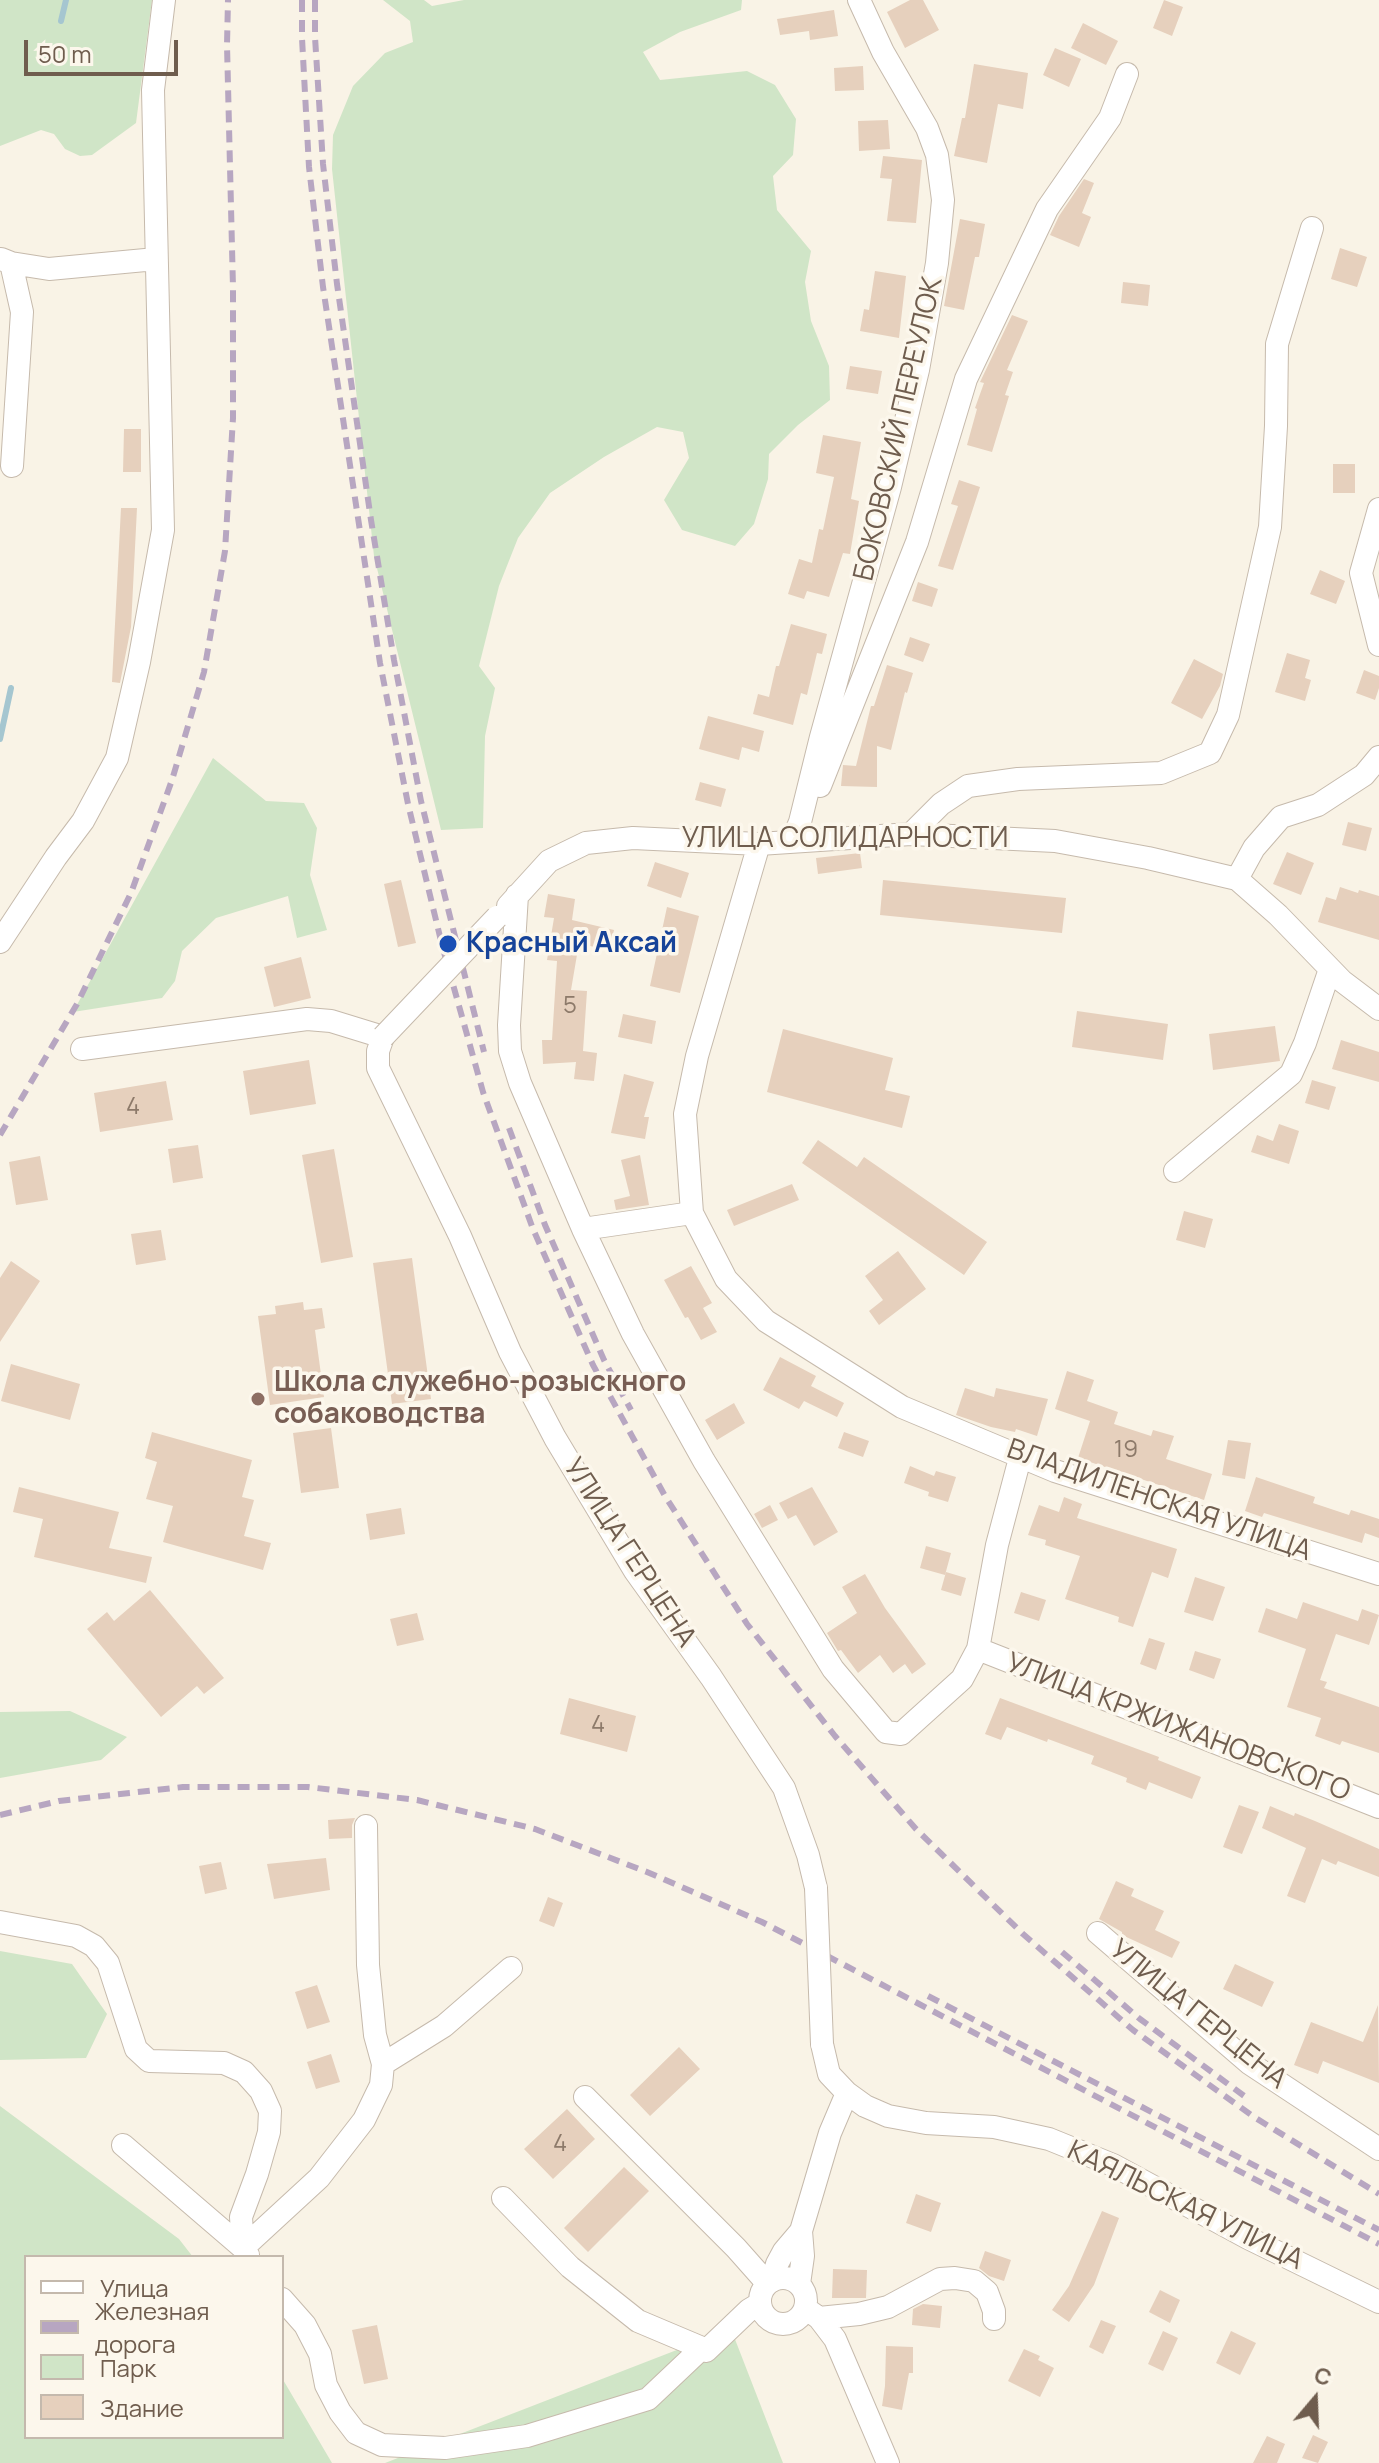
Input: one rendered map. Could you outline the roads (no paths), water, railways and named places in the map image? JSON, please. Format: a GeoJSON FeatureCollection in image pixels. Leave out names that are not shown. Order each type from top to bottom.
{"type":"FeatureCollection","features":[{"type":"Feature","properties":{"kind":"street"},"geometry":{"type":"LineString","coordinates":[[0,942],[83,821],[117,758],[163,530],[153,90],[164,0]]}},
{"type":"Feature","properties":{"kind":"street","name":"БОКОВСКИЙ ПЕРЕУЛОК"},"geometry":{"type":"LineString","coordinates":[[796,832],[890,487],[918,370],[937,263],[943,200],[937,155],[927,128],[883,52],[859,0]]}},
{"type":"Feature","properties":{"kind":"street","name":"БОКОВСКИЙ ПЕРЕУЛОК"},"geometry":{"type":"LineString","coordinates":[[796,832],[824,777],[917,542],[966,379],[1047,209],[1110,118],[1127,74]]}},
{"type":"Feature","properties":{"kind":"street"},"geometry":{"type":"LineString","coordinates":[[911,834],[941,804],[968,786],[1018,779],[1161,773],[1210,753],[1228,715],[1270,527],[1277,344],[1312,228]]}},
{"type":"Feature","properties":{"kind":"street"},"geometry":{"type":"LineString","coordinates":[[12,466],[22,312],[5,261],[49,269],[156,259]]}},
{"type":"Feature","properties":{"kind":"street"},"geometry":{"type":"LineString","coordinates":[[1379,509],[1361,573],[1379,645]]}},
{"type":"Feature","properties":{"kind":"street"},"geometry":{"type":"LineString","coordinates":[[1237,879],[1254,848],[1281,817],[1318,805],[1364,775],[1379,757]]}},
{"type":"Feature","properties":{"kind":"street","name":"УЛИЦА СОЛИДАРНОСТИ"},"geometry":{"type":"LineString","coordinates":[[517,895],[549,861],[586,843],[633,838],[759,844],[796,832],[1055,841],[1237,879],[1278,915],[1342,981],[1379,1009]]}},
{"type":"Feature","properties":{"kind":"street"},"geometry":{"type":"LineString","coordinates":[[583,1229],[692,1213],[685,1114],[697,1056],[759,844]]}},
{"type":"Feature","properties":{"kind":"street"},"geometry":{"type":"LineString","coordinates":[[82,1049],[307,1019],[331,1021],[383,1037],[517,895]]}},
{"type":"Feature","properties":{"kind":"street"},"geometry":{"type":"LineString","coordinates":[[517,895],[510,1051],[520,1083],[583,1229],[633,1334],[704,1461],[833,1669],[886,1732],[901,1734],[962,1679],[978,1649],[997,1545],[1020,1458]]}},
{"type":"Feature","properties":{"kind":"street"},"geometry":{"type":"LineString","coordinates":[[1175,1171],[1291,1074],[1330,969]]}},
{"type":"Feature","properties":{"kind":"street","name":"УЛИЦА ГЕРЦЕНА"},"geometry":{"type":"LineString","coordinates":[[383,1037],[378,1051],[378,1068],[460,1236],[517,1365],[555,1438],[635,1571],[711,1677],[784,1788],[799,1826],[816,1888],[822,2044],[829,2074],[847,2093]]}},
{"type":"Feature","properties":{"kind":"street","name":"ВЛАДИЛЕНСКАЯ УЛИЦА"},"geometry":{"type":"LineString","coordinates":[[692,1213],[726,1279],[766,1321],[902,1407],[1020,1458],[1379,1574]]}},
{"type":"Feature","properties":{"kind":"street","name":"УЛИЦА КРЖИЖАНОВСКОГО"},"geometry":{"type":"LineString","coordinates":[[978,1649],[1379,1807]]}},
{"type":"Feature","properties":{"kind":"street"},"geometry":{"type":"LineString","coordinates":[[246,2252],[319,2178],[364,2120],[381,2085],[383,2064],[375,2035],[368,1965],[366,1826]]}},
{"type":"Feature","properties":{"kind":"street"},"geometry":{"type":"LineString","coordinates":[[0,1922],[76,1936],[94,1946],[108,1963],[136,2049],[149,2061],[224,2063],[244,2072],[261,2091],[270,2111],[269,2132],[241,2217],[246,2252]]}},
{"type":"Feature","properties":{"kind":"street","name":"УЛИЦА ГЕРЦЕНА"},"geometry":{"type":"LineString","coordinates":[[1098,1933],[1249,2063],[1379,2149]]}},
{"type":"Feature","properties":{"kind":"street"},"geometry":{"type":"LineString","coordinates":[[383,2064],[444,2026],[511,1968]]}},
{"type":"Feature","properties":{"kind":"street"},"geometry":{"type":"LineString","coordinates":[[799,2284],[803,2256],[801,2231],[830,2133],[847,2093]]}},
{"type":"Feature","properties":{"kind":"street","name":"КАЯЛЬСКАЯ УЛИЦА"},"geometry":{"type":"LineString","coordinates":[[847,2093],[865,2106],[888,2116],[926,2123],[994,2127],[1049,2139],[1113,2165],[1248,2238],[1379,2302]]}},
{"type":"Feature","properties":{"kind":"street"},"geometry":{"type":"LineString","coordinates":[[585,2097],[766,2289]]}},
{"type":"Feature","properties":{"kind":"street"},"geometry":{"type":"LineString","coordinates":[[123,2145],[246,2252]]}},
{"type":"Feature","properties":{"kind":"street"},"geometry":{"type":"LineString","coordinates":[[503,2198],[570,2267],[638,2321],[706,2351],[777,2278],[799,2284],[812,2313],[835,2339],[888,2463]]}},
{"type":"Feature","properties":{"kind":"street"},"geometry":{"type":"LineString","coordinates":[[801,2231],[784,2251],[766,2289],[763,2314],[771,2322],[782,2325],[793,2323],[812,2313],[859,2314],[888,2307],[940,2279],[955,2278],[974,2281],[987,2292],[994,2319]]}},
{"type":"Feature","properties":{"kind":"street"},"geometry":{"type":"LineString","coordinates":[[284,2301],[305,2325],[320,2354],[326,2385],[340,2412],[356,2433],[382,2445],[445,2448],[527,2436],[648,2399],[702,2348]]}},
{"type":"Feature","properties":{"kind":"waterway"},"geometry":{"type":"LineString","coordinates":[[61,21],[66,0]]}},
{"type":"Feature","properties":{"kind":"waterway"},"geometry":{"type":"LineString","coordinates":[[0,739],[11,688]]}},
{"type":"Feature","properties":{"kind":"railway"},"geometry":{"type":"LineString","coordinates":[[0,1135],[77,1004],[131,893],[172,780],[204,672],[225,551],[233,418],[228,0]]}},
{"type":"Feature","properties":{"kind":"railway"},"geometry":{"type":"LineString","coordinates":[[302,0],[309,167],[323,287],[380,663],[408,804],[442,945],[483,1092],[533,1229],[593,1365],[665,1496],[747,1624],[835,1736],[916,1829],[1023,1934],[1133,2030],[1254,2117],[1379,2194]]}},
{"type":"Feature","properties":{"kind":"railway"},"geometry":{"type":"LineString","coordinates":[[315,0],[323,164],[371,520],[421,801],[484,1052]]}},
{"type":"Feature","properties":{"kind":"railway"},"geometry":{"type":"LineString","coordinates":[[509,1128],[545,1225],[604,1360],[631,1410]]}},
{"type":"Feature","properties":{"kind":"railway"},"geometry":{"type":"LineString","coordinates":[[0,1815],[59,1801],[183,1787],[308,1787],[417,1800],[535,1829],[647,1872],[762,1922],[1379,2244]]}},
{"type":"Feature","properties":{"kind":"railway"},"geometry":{"type":"LineString","coordinates":[[1062,1952],[1140,2019],[1247,2098]]}},
{"type":"Feature","properties":{"kind":"railway"},"geometry":{"type":"LineString","coordinates":[[928,1996],[1379,2230]]}},
{"type":"Feature","properties":{"kind":"place","name":"Красный Аксай"},"geometry":{"type":"Point","coordinates":[448,944]}},
{"type":"Feature","properties":{"kind":"place","name":"Школа служебно-розыскного собаководства"},"geometry":{"type":"Point","coordinates":[258,1399]}}]}
